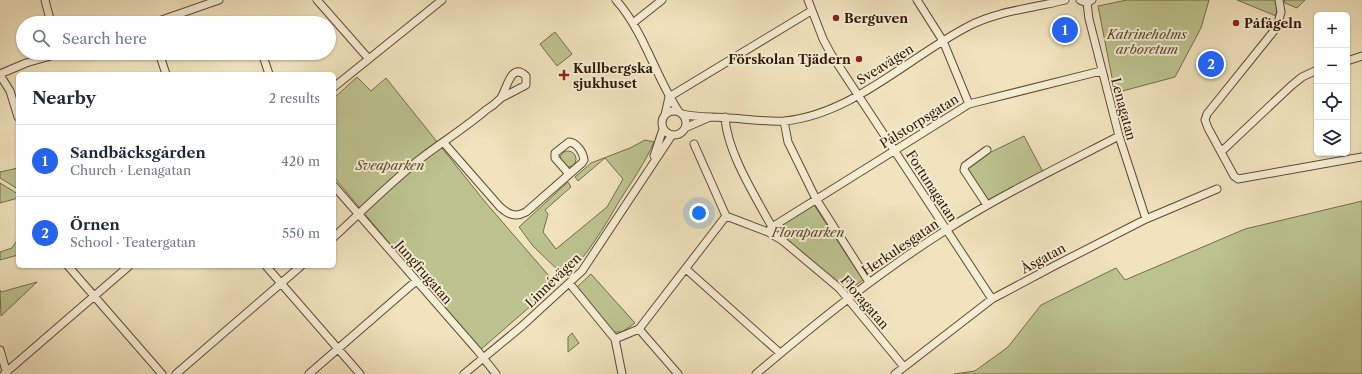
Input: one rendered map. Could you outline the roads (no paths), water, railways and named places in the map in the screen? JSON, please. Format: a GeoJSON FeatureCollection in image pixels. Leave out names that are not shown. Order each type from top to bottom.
{"type":"FeatureCollection","features":[{"type":"Feature","properties":{"kind":"street"},"geometry":{"type":"LineString","coordinates":[[45,0],[49,16]]}},
{"type":"Feature","properties":{"kind":"street"},"geometry":{"type":"LineString","coordinates":[[173,16],[220,0]]}},
{"type":"Feature","properties":{"kind":"street"},"geometry":{"type":"LineString","coordinates":[[317,0],[331,16]]}},
{"type":"Feature","properties":{"kind":"street"},"geometry":{"type":"LineString","coordinates":[[336,85],[368,58],[442,0]]}},
{"type":"Feature","properties":{"kind":"street"},"geometry":{"type":"LineString","coordinates":[[616,0],[633,23],[648,49],[669,97],[686,121],[685,128],[679,134],[672,135],[663,129],[662,123],[669,97],[811,11]]}},
{"type":"Feature","properties":{"kind":"street"},"geometry":{"type":"LineString","coordinates":[[633,23],[662,0]]}},
{"type":"Feature","properties":{"kind":"street","name":"Fortunagatan"},"geometry":{"type":"LineString","coordinates":[[808,0],[811,11],[831,54],[992,299]]}},
{"type":"Feature","properties":{"kind":"street"},"geometry":{"type":"LineString","coordinates":[[917,0],[943,41],[969,104]]}},
{"type":"Feature","properties":{"kind":"street","name":"Sveavägen"},"geometry":{"type":"LineString","coordinates":[[680,113],[784,121],[810,116],[834,108],[943,41],[979,21],[1065,0]]}},
{"type":"Feature","properties":{"kind":"street"},"geometry":{"type":"LineString","coordinates":[[1080,0],[1090,1]]}},
{"type":"Feature","properties":{"kind":"street"},"geometry":{"type":"LineString","coordinates":[[1279,0],[1281,12],[1277,27],[1207,114],[1205,120],[1221,152],[1234,176],[1242,179],[1362,157]]}},
{"type":"Feature","properties":{"kind":"street","name":"Lenagatan"},"geometry":{"type":"LineString","coordinates":[[1090,1],[1089,19],[1101,71],[1119,136],[1146,220]]}},
{"type":"Feature","properties":{"kind":"street"},"geometry":{"type":"LineString","coordinates":[[336,22],[368,58]]}},
{"type":"Feature","properties":{"kind":"street"},"geometry":{"type":"LineString","coordinates":[[1350,60],[1362,56]]}},
{"type":"Feature","properties":{"kind":"street"},"geometry":{"type":"LineString","coordinates":[[16,110],[10,91],[0,75],[36,60]]}},
{"type":"Feature","properties":{"kind":"street"},"geometry":{"type":"LineString","coordinates":[[161,60],[165,72]]}},
{"type":"Feature","properties":{"kind":"street"},"geometry":{"type":"LineString","coordinates":[[264,60],[268,72]]}},
{"type":"Feature","properties":{"kind":"street","name":"Pålstorpsgatan"},"geometry":{"type":"LineString","coordinates":[[770,229],[969,104],[1101,71]]}},
{"type":"Feature","properties":{"kind":"street"},"geometry":{"type":"LineString","coordinates":[[1221,152],[1291,86],[1302,77],[1314,71]]}},
{"type":"Feature","properties":{"kind":"street"},"geometry":{"type":"LineString","coordinates":[[336,234],[419,160],[444,143],[501,98]]}},
{"type":"Feature","properties":{"kind":"street"},"geometry":{"type":"LineString","coordinates":[[665,115],[672,111],[680,113]]}},
{"type":"Feature","properties":{"kind":"street","name":"Sveavägen"},"geometry":{"type":"LineString","coordinates":[[685,128],[712,116]]}},
{"type":"Feature","properties":{"kind":"street"},"geometry":{"type":"LineString","coordinates":[[725,117],[726,131],[732,149],[770,229]]}},
{"type":"Feature","properties":{"kind":"street"},"geometry":{"type":"LineString","coordinates":[[784,121],[788,142],[816,199],[869,282]]}},
{"type":"Feature","properties":{"kind":"street","name":"Linnévägen"},"geometry":{"type":"LineString","coordinates":[[651,166],[663,129]]}},
{"type":"Feature","properties":{"kind":"street","name":"Linnévägen"},"geometry":{"type":"LineString","coordinates":[[464,374],[570,284],[590,261],[672,135]]}},
{"type":"Feature","properties":{"kind":"street","name":"Herkulesgatan"},"geometry":{"type":"LineString","coordinates":[[756,374],[847,298],[946,230],[987,205],[1119,136]]}},
{"type":"Feature","properties":{"kind":"street"},"geometry":{"type":"LineString","coordinates":[[444,143],[500,207],[510,215],[516,216],[526,212],[569,174],[584,160],[584,156],[576,145],[568,142],[555,153],[555,158],[569,174]]}},
{"type":"Feature","properties":{"kind":"street"},"geometry":{"type":"LineString","coordinates":[[615,339],[638,329],[726,216],[694,144]]}},
{"type":"Feature","properties":{"kind":"street"},"geometry":{"type":"LineString","coordinates":[[987,150],[965,166],[964,170],[987,205]]}},
{"type":"Feature","properties":{"kind":"street","name":"Jungfrugatan"},"geometry":{"type":"LineString","coordinates":[[336,188],[496,374]]}},
{"type":"Feature","properties":{"kind":"street","name":"Åsgatan"},"geometry":{"type":"LineString","coordinates":[[895,374],[992,299],[1146,220],[1217,189]]}},
{"type":"Feature","properties":{"kind":"street","name":"Floragatan"},"geometry":{"type":"LineString","coordinates":[[726,216],[770,229],[839,288],[904,367]]}},
{"type":"Feature","properties":{"kind":"street"},"geometry":{"type":"LineString","coordinates":[[70,268],[162,374]]}},
{"type":"Feature","properties":{"kind":"street"},"geometry":{"type":"LineString","coordinates":[[0,350],[5,373],[127,268]]}},
{"type":"Feature","properties":{"kind":"street"},"geometry":{"type":"LineString","coordinates":[[268,268],[360,374]]}},
{"type":"Feature","properties":{"kind":"street"},"geometry":{"type":"LineString","coordinates":[[176,374],[299,268]]}},
{"type":"Feature","properties":{"kind":"street"},"geometry":{"type":"LineString","coordinates":[[686,269],[780,353]]}},
{"type":"Feature","properties":{"kind":"street"},"geometry":{"type":"LineString","coordinates":[[309,374],[416,281]]}},
{"type":"Feature","properties":{"kind":"street"},"geometry":{"type":"LineString","coordinates":[[570,284],[615,339],[622,374]]}},
{"type":"Feature","properties":{"kind":"street"},"geometry":{"type":"LineString","coordinates":[[638,329],[678,374]]}},
{"type":"Feature","properties":{"kind":"place","name":"Berguven"},"geometry":{"type":"Point","coordinates":[836,18]}},
{"type":"Feature","properties":{"kind":"place","name":"Påfågeln"},"geometry":{"type":"Point","coordinates":[1236,23]}},
{"type":"Feature","properties":{"kind":"place","name":"Sandbäcksgården"},"geometry":{"type":"Point","coordinates":[1065,30]}},
{"type":"Feature","properties":{"kind":"place","name":"Förskolan Tjädern"},"geometry":{"type":"Point","coordinates":[859,59]}},
{"type":"Feature","properties":{"kind":"place","name":"Örnen"},"geometry":{"type":"Point","coordinates":[1211,64]}},
{"type":"Feature","properties":{"kind":"place","name":"Kullbergska sjukhuset"},"geometry":{"type":"Point","coordinates":[564,75]}},
{"type":"Feature","properties":{"kind":"park label","name":"Katrineholms arboretum"},"geometry":{"type":"Point","coordinates":[1147,42]}},
{"type":"Feature","properties":{"kind":"park label","name":"Sveaparken"},"geometry":{"type":"Point","coordinates":[390,165]}},
{"type":"Feature","properties":{"kind":"park label","name":"Floraparken"},"geometry":{"type":"Point","coordinates":[808,232]}}]}
